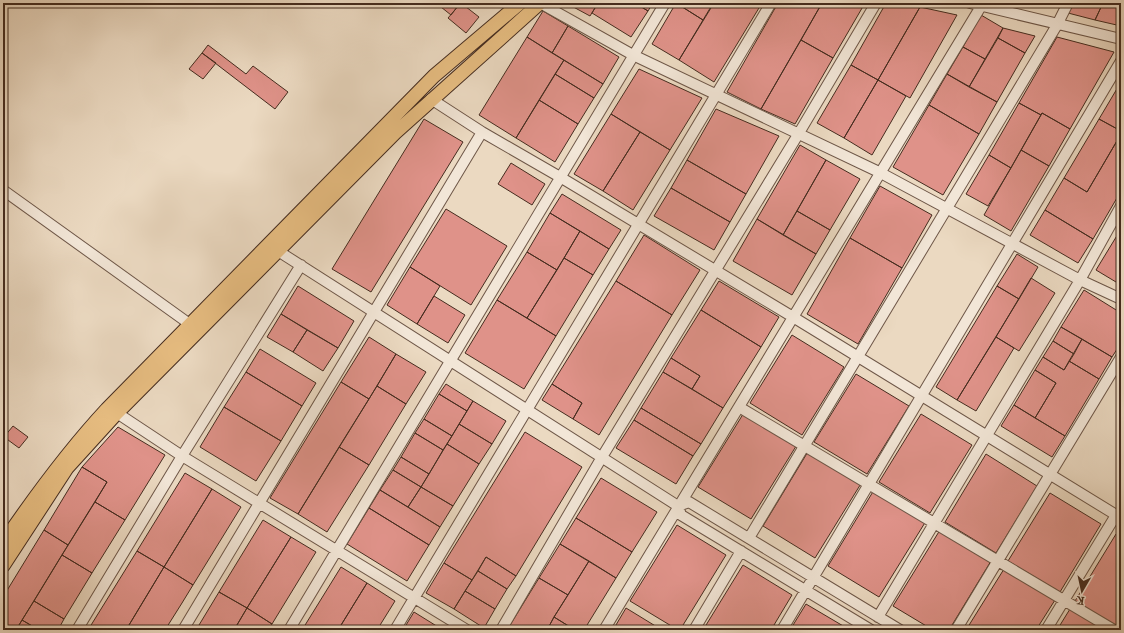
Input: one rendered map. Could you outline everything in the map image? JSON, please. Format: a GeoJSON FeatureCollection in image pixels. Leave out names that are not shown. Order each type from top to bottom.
{"type":"FeatureCollection","features":[{"type":"Feature","properties":{"kind":"main road"},"geometry":{"type":"LineString","coordinates":[[3,544],[40,489],[74,445],[107,409],[434,76],[520,3]]}},
{"type":"Feature","properties":{"kind":"main road"},"geometry":{"type":"LineString","coordinates":[[3,566],[67,468],[117,413],[431,99],[540,3]]}},
{"type":"Feature","properties":{"kind":"street"},"geometry":{"type":"LineString","coordinates":[[540,3],[633,55],[879,172],[948,207],[1080,280],[1121,299]]}},
{"type":"Feature","properties":{"kind":"street"},"geometry":{"type":"LineString","coordinates":[[289,630],[665,3]]}},
{"type":"Feature","properties":{"kind":"street"},"geometry":{"type":"LineString","coordinates":[[395,630],[772,3]]}},
{"type":"Feature","properties":{"kind":"street"},"geometry":{"type":"LineString","coordinates":[[501,630],[602,457],[799,134],[876,3]]}},
{"type":"Feature","properties":{"kind":"street"},"geometry":{"type":"LineString","coordinates":[[970,3],[982,4],[1057,25],[1121,39]]}},
{"type":"Feature","properties":{"kind":"street"},"geometry":{"type":"LineString","coordinates":[[749,538],[1057,25],[1068,3]]}},
{"type":"Feature","properties":{"kind":"street"},"geometry":{"type":"LineString","coordinates":[[604,630],[879,172],[982,4]]}},
{"type":"Feature","properties":{"kind":"street"},"geometry":{"type":"LineString","coordinates":[[782,630],[1121,61]]}},
{"type":"Feature","properties":{"kind":"street"},"geometry":{"type":"LineString","coordinates":[[431,99],[482,132],[560,177],[715,272],[793,317],[1118,516],[1046,630]]}},
{"type":"Feature","properties":{"kind":"street"},"geometry":{"type":"LineString","coordinates":[[183,630],[482,132]]}},
{"type":"Feature","properties":{"kind":"street"},"geometry":{"type":"LineString","coordinates":[[3,190],[191,325]]}},
{"type":"Feature","properties":{"kind":"street"},"geometry":{"type":"LineString","coordinates":[[878,617],[1080,280],[1121,206]]}},
{"type":"Feature","properties":{"kind":"street"},"geometry":{"type":"LineString","coordinates":[[278,251],[678,506],[681,514],[870,630]]}},
{"type":"Feature","properties":{"kind":"street"},"geometry":{"type":"LineString","coordinates":[[78,630],[182,456],[301,265]]}},
{"type":"Feature","properties":{"kind":"street"},"geometry":{"type":"LineString","coordinates":[[956,630],[1121,357]]}},
{"type":"Feature","properties":{"kind":"street"},"geometry":{"type":"LineString","coordinates":[[739,407],[1114,630]]}},
{"type":"Feature","properties":{"kind":"street"},"geometry":{"type":"LineString","coordinates":[[117,413],[259,504],[467,630]]}},
{"type":"Feature","properties":{"kind":"street"},"geometry":{"type":"LineString","coordinates":[[678,506],[689,502],[900,630]]}},
{"type":"Feature","properties":{"kind":"street"},"geometry":{"type":"LineString","coordinates":[[694,630],[741,551]]}},
{"type":"Feature","properties":{"kind":"building"},"geometry":{"type":"Polygon","coordinates":[[[436,3],[460,3],[451,15],[436,3]]]}},
{"type":"Feature","properties":{"kind":"building"},"geometry":{"type":"Polygon","coordinates":[[[461,3],[479,17],[466,33],[448,18],[461,3]]]}},
{"type":"Feature","properties":{"kind":"building"},"geometry":{"type":"Polygon","coordinates":[[[566,3],[598,3],[590,16],[566,3]]]}},
{"type":"Feature","properties":{"kind":"building"},"geometry":{"type":"Polygon","coordinates":[[[598,3],[635,3],[648,11],[631,37],[592,13],[598,3]]]}},
{"type":"Feature","properties":{"kind":"building"},"geometry":{"type":"Polygon","coordinates":[[[635,3],[653,3],[648,11],[635,3]]]}},
{"type":"Feature","properties":{"kind":"building"},"geometry":{"type":"Polygon","coordinates":[[[676,3],[709,3],[712,5],[703,20],[676,3]]]}},
{"type":"Feature","properties":{"kind":"building"},"geometry":{"type":"Polygon","coordinates":[[[676,3],[703,20],[679,60],[652,44],[676,3]]]}},
{"type":"Feature","properties":{"kind":"building"},"geometry":{"type":"Polygon","coordinates":[[[714,3],[762,3],[714,82],[679,60],[714,3]]]}},
{"type":"Feature","properties":{"kind":"building"},"geometry":{"type":"Polygon","coordinates":[[[778,3],[822,3],[761,109],[727,92],[778,3]]]}},
{"type":"Feature","properties":{"kind":"building"},"geometry":{"type":"Polygon","coordinates":[[[822,3],[865,3],[833,58],[801,40],[822,3]]]}},
{"type":"Feature","properties":{"kind":"building"},"geometry":{"type":"Polygon","coordinates":[[[886,3],[913,3],[920,7],[878,80],[851,65],[886,3]]]}},
{"type":"Feature","properties":{"kind":"building"},"geometry":{"type":"Polygon","coordinates":[[[1073,3],[1103,3],[1095,20],[1068,13],[1073,3]]]}},
{"type":"Feature","properties":{"kind":"building"},"geometry":{"type":"Polygon","coordinates":[[[1103,3],[1121,3],[1121,26],[1095,20],[1103,3]]]}},
{"type":"Feature","properties":{"kind":"building"},"geometry":{"type":"Polygon","coordinates":[[[920,7],[957,15],[910,98],[878,80],[920,7]]]}},
{"type":"Feature","properties":{"kind":"building"},"geometry":{"type":"Polygon","coordinates":[[[543,11],[568,26],[552,53],[527,37],[543,11]]]}},
{"type":"Feature","properties":{"kind":"building"},"geometry":{"type":"Polygon","coordinates":[[[981,15],[1003,28],[985,59],[963,47],[981,15]]]}},
{"type":"Feature","properties":{"kind":"building"},"geometry":{"type":"Polygon","coordinates":[[[568,26],[619,57],[603,84],[552,53],[568,26]]]}},
{"type":"Feature","properties":{"kind":"building"},"geometry":{"type":"Polygon","coordinates":[[[1003,28],[1035,36],[1025,53],[998,38],[1003,28]]]}},
{"type":"Feature","properties":{"kind":"building"},"geometry":{"type":"Polygon","coordinates":[[[527,37],[564,60],[516,138],[479,115],[527,37]]]}},
{"type":"Feature","properties":{"kind":"building"},"geometry":{"type":"Polygon","coordinates":[[[1057,37],[1114,52],[1070,129],[1042,113],[1041,115],[1019,103],[1057,37]]]}},
{"type":"Feature","properties":{"kind":"building"},"geometry":{"type":"Polygon","coordinates":[[[998,38],[1025,53],[997,102],[969,87],[998,38]]]}},
{"type":"Feature","properties":{"kind":"building"},"geometry":{"type":"Polygon","coordinates":[[[801,40],[833,58],[795,124],[761,109],[801,40]]]}},
{"type":"Feature","properties":{"kind":"building"},"geometry":{"type":"Polygon","coordinates":[[[208,45],[246,74],[253,66],[288,92],[275,109],[202,53],[208,45]]]}},
{"type":"Feature","properties":{"kind":"building"},"geometry":{"type":"Polygon","coordinates":[[[963,47],[985,59],[969,87],[947,74],[963,47]]]}},
{"type":"Feature","properties":{"kind":"building"},"geometry":{"type":"Polygon","coordinates":[[[202,53],[216,63],[203,79],[189,69],[202,53]]]}},
{"type":"Feature","properties":{"kind":"building"},"geometry":{"type":"Polygon","coordinates":[[[564,60],[603,84],[594,98],[555,74],[564,60]]]}},
{"type":"Feature","properties":{"kind":"building"},"geometry":{"type":"Polygon","coordinates":[[[851,65],[878,80],[844,138],[817,123],[851,65]]]}},
{"type":"Feature","properties":{"kind":"building"},"geometry":{"type":"Polygon","coordinates":[[[639,69],[702,98],[670,150],[611,114],[639,69]]]}},
{"type":"Feature","properties":{"kind":"building"},"geometry":{"type":"Polygon","coordinates":[[[555,74],[594,98],[578,124],[539,100],[555,74]]]}},
{"type":"Feature","properties":{"kind":"building"},"geometry":{"type":"Polygon","coordinates":[[[947,74],[997,102],[979,134],[929,105],[947,74]]]}},
{"type":"Feature","properties":{"kind":"building"},"geometry":{"type":"Polygon","coordinates":[[[878,80],[906,96],[872,155],[844,138],[878,80]]]}},
{"type":"Feature","properties":{"kind":"building"},"geometry":{"type":"Polygon","coordinates":[[[1121,82],[1121,131],[1099,119],[1121,82]]]}},
{"type":"Feature","properties":{"kind":"building"},"geometry":{"type":"Polygon","coordinates":[[[539,100],[578,124],[555,162],[516,138],[539,100]]]}},
{"type":"Feature","properties":{"kind":"building"},"geometry":{"type":"Polygon","coordinates":[[[1019,103],[1041,115],[1011,168],[989,155],[1019,103]]]}},
{"type":"Feature","properties":{"kind":"building"},"geometry":{"type":"Polygon","coordinates":[[[929,105],[979,134],[943,195],[893,167],[929,105]]]}},
{"type":"Feature","properties":{"kind":"building"},"geometry":{"type":"Polygon","coordinates":[[[716,109],[779,136],[746,194],[687,160],[716,109]]]}},
{"type":"Feature","properties":{"kind":"building"},"geometry":{"type":"Polygon","coordinates":[[[1042,113],[1070,129],[1049,166],[1021,150],[1042,113]]]}},
{"type":"Feature","properties":{"kind":"building"},"geometry":{"type":"Polygon","coordinates":[[[611,114],[640,132],[603,191],[574,174],[611,114]]]}},
{"type":"Feature","properties":{"kind":"building"},"geometry":{"type":"Polygon","coordinates":[[[424,119],[463,142],[371,292],[332,269],[424,119]]]}},
{"type":"Feature","properties":{"kind":"building"},"geometry":{"type":"Polygon","coordinates":[[[1099,119],[1121,131],[1121,134],[1087,192],[1064,178],[1099,119]]]}},
{"type":"Feature","properties":{"kind":"building"},"geometry":{"type":"Polygon","coordinates":[[[640,132],[670,150],[633,210],[603,191],[640,132]]]}},
{"type":"Feature","properties":{"kind":"building"},"geometry":{"type":"Polygon","coordinates":[[[1121,134],[1121,191],[1093,239],[1045,210],[1064,178],[1087,192],[1121,134]]]}},
{"type":"Feature","properties":{"kind":"building"},"geometry":{"type":"Polygon","coordinates":[[[800,145],[826,160],[783,235],[757,219],[800,145]]]}},
{"type":"Feature","properties":{"kind":"building"},"geometry":{"type":"Polygon","coordinates":[[[1021,150],[1049,166],[1011,231],[984,215],[1021,150]]]}},
{"type":"Feature","properties":{"kind":"building"},"geometry":{"type":"Polygon","coordinates":[[[989,155],[1011,168],[988,206],[966,194],[989,155]]]}},
{"type":"Feature","properties":{"kind":"building"},"geometry":{"type":"Polygon","coordinates":[[[687,160],[746,194],[730,222],[671,188],[687,160]]]}},
{"type":"Feature","properties":{"kind":"building"},"geometry":{"type":"Polygon","coordinates":[[[826,160],[860,179],[830,230],[797,211],[826,160]]]}},
{"type":"Feature","properties":{"kind":"building"},"geometry":{"type":"Polygon","coordinates":[[[511,163],[545,184],[532,205],[498,184],[511,163]]]}},
{"type":"Feature","properties":{"kind":"building"},"geometry":{"type":"Polygon","coordinates":[[[880,186],[932,215],[902,268],[850,238],[880,186]]]}},
{"type":"Feature","properties":{"kind":"building"},"geometry":{"type":"Polygon","coordinates":[[[671,188],[730,222],[714,250],[654,216],[671,188]]]}},
{"type":"Feature","properties":{"kind":"building"},"geometry":{"type":"Polygon","coordinates":[[[562,194],[621,230],[609,249],[550,213],[562,194]]]}},
{"type":"Feature","properties":{"kind":"building"},"geometry":{"type":"Polygon","coordinates":[[[446,209],[507,246],[471,305],[410,267],[446,209]]]}},
{"type":"Feature","properties":{"kind":"building"},"geometry":{"type":"Polygon","coordinates":[[[1045,210],[1093,239],[1078,263],[1030,235],[1045,210]]]}},
{"type":"Feature","properties":{"kind":"building"},"geometry":{"type":"Polygon","coordinates":[[[797,211],[830,230],[816,254],[783,235],[797,211]]]}},
{"type":"Feature","properties":{"kind":"building"},"geometry":{"type":"Polygon","coordinates":[[[550,213],[580,231],[557,270],[527,252],[550,213]]]}},
{"type":"Feature","properties":{"kind":"building"},"geometry":{"type":"Polygon","coordinates":[[[757,219],[816,254],[792,295],[733,261],[757,219]]]}},
{"type":"Feature","properties":{"kind":"building"},"geometry":{"type":"Polygon","coordinates":[[[1121,229],[1121,285],[1096,270],[1121,229]]]}},
{"type":"Feature","properties":{"kind":"building"},"geometry":{"type":"Polygon","coordinates":[[[580,231],[609,249],[593,275],[564,258],[580,231]]]}},
{"type":"Feature","properties":{"kind":"building"},"geometry":{"type":"Polygon","coordinates":[[[644,235],[700,270],[672,315],[616,281],[644,235]]]}},
{"type":"Feature","properties":{"kind":"building"},"geometry":{"type":"Polygon","coordinates":[[[850,238],[902,268],[858,344],[807,314],[850,238]]]}},
{"type":"Feature","properties":{"kind":"building"},"geometry":{"type":"Polygon","coordinates":[[[527,252],[557,270],[527,318],[497,300],[527,252]]]}},
{"type":"Feature","properties":{"kind":"building"},"geometry":{"type":"Polygon","coordinates":[[[1017,254],[1038,267],[1019,299],[997,286],[1017,254]]]}},
{"type":"Feature","properties":{"kind":"building"},"geometry":{"type":"Polygon","coordinates":[[[564,258],[593,275],[556,336],[527,318],[564,258]]]}},
{"type":"Feature","properties":{"kind":"building"},"geometry":{"type":"Polygon","coordinates":[[[410,267],[440,286],[417,324],[387,305],[410,267]]]}},
{"type":"Feature","properties":{"kind":"building"},"geometry":{"type":"Polygon","coordinates":[[[1031,278],[1055,293],[1019,351],[996,337],[1031,278]]]}},
{"type":"Feature","properties":{"kind":"building"},"geometry":{"type":"Polygon","coordinates":[[[616,281],[672,315],[599,435],[573,419],[582,403],[552,384],[616,281]]]}},
{"type":"Feature","properties":{"kind":"building"},"geometry":{"type":"Polygon","coordinates":[[[719,281],[779,317],[761,347],[701,310],[719,281]]]}},
{"type":"Feature","properties":{"kind":"building"},"geometry":{"type":"Polygon","coordinates":[[[298,286],[354,321],[338,348],[281,314],[298,286]]]}},
{"type":"Feature","properties":{"kind":"building"},"geometry":{"type":"Polygon","coordinates":[[[997,286],[1019,299],[957,400],[936,387],[997,286]]]}},
{"type":"Feature","properties":{"kind":"building"},"geometry":{"type":"Polygon","coordinates":[[[1084,290],[1121,313],[1121,343],[1112,357],[1061,327],[1084,290]]]}},
{"type":"Feature","properties":{"kind":"building"},"geometry":{"type":"Polygon","coordinates":[[[434,296],[465,315],[448,343],[417,324],[434,296]]]}},
{"type":"Feature","properties":{"kind":"building"},"geometry":{"type":"Polygon","coordinates":[[[497,300],[556,336],[524,389],[465,353],[497,300]]]}},
{"type":"Feature","properties":{"kind":"building"},"geometry":{"type":"Polygon","coordinates":[[[701,310],[761,347],[723,408],[692,389],[700,376],[671,358],[701,310]]]}},
{"type":"Feature","properties":{"kind":"building"},"geometry":{"type":"Polygon","coordinates":[[[281,314],[307,330],[293,352],[267,337],[281,314]]]}},
{"type":"Feature","properties":{"kind":"building"},"geometry":{"type":"Polygon","coordinates":[[[1061,327],[1082,339],[1074,354],[1053,341],[1061,327]]]}},
{"type":"Feature","properties":{"kind":"building"},"geometry":{"type":"Polygon","coordinates":[[[307,330],[338,348],[323,371],[293,352],[307,330]]]}},
{"type":"Feature","properties":{"kind":"building"},"geometry":{"type":"Polygon","coordinates":[[[792,335],[844,367],[802,435],[750,403],[792,335]]]}},
{"type":"Feature","properties":{"kind":"building"},"geometry":{"type":"Polygon","coordinates":[[[369,337],[396,354],[369,399],[341,382],[369,337]]]}},
{"type":"Feature","properties":{"kind":"building"},"geometry":{"type":"Polygon","coordinates":[[[996,337],[1014,348],[976,411],[957,400],[996,337]]]}},
{"type":"Feature","properties":{"kind":"building"},"geometry":{"type":"Polygon","coordinates":[[[1082,339],[1112,357],[1099,379],[1069,361],[1082,339]]]}},
{"type":"Feature","properties":{"kind":"building"},"geometry":{"type":"Polygon","coordinates":[[[1053,341],[1074,354],[1064,370],[1043,357],[1053,341]]]}},
{"type":"Feature","properties":{"kind":"building"},"geometry":{"type":"Polygon","coordinates":[[[260,349],[316,383],[302,406],[246,372],[260,349]]]}},
{"type":"Feature","properties":{"kind":"building"},"geometry":{"type":"Polygon","coordinates":[[[396,354],[426,372],[406,404],[377,386],[396,354]]]}},
{"type":"Feature","properties":{"kind":"building"},"geometry":{"type":"Polygon","coordinates":[[[1043,357],[1064,370],[1069,361],[1099,379],[1065,436],[1035,418],[1056,383],[1035,370],[1043,357]]]}},
{"type":"Feature","properties":{"kind":"building"},"geometry":{"type":"Polygon","coordinates":[[[671,358],[700,376],[692,389],[663,372],[671,358]]]}},
{"type":"Feature","properties":{"kind":"building"},"geometry":{"type":"Polygon","coordinates":[[[1035,370],[1056,383],[1035,418],[1014,405],[1035,370]]]}},
{"type":"Feature","properties":{"kind":"building"},"geometry":{"type":"Polygon","coordinates":[[[246,372],[302,406],[281,441],[224,407],[246,372]]]}},
{"type":"Feature","properties":{"kind":"building"},"geometry":{"type":"Polygon","coordinates":[[[663,372],[723,408],[701,444],[641,408],[663,372]]]}},
{"type":"Feature","properties":{"kind":"building"},"geometry":{"type":"Polygon","coordinates":[[[856,374],[909,406],[867,474],[814,442],[856,374]]]}},
{"type":"Feature","properties":{"kind":"building"},"geometry":{"type":"Polygon","coordinates":[[[341,382],[369,399],[298,514],[270,498],[341,382]]]}},
{"type":"Feature","properties":{"kind":"building"},"geometry":{"type":"Polygon","coordinates":[[[446,384],[473,401],[467,411],[439,394],[446,384]]]}},
{"type":"Feature","properties":{"kind":"building"},"geometry":{"type":"Polygon","coordinates":[[[552,384],[582,403],[573,419],[542,400],[552,384]]]}},
{"type":"Feature","properties":{"kind":"building"},"geometry":{"type":"Polygon","coordinates":[[[377,386],[406,404],[369,465],[339,447],[377,386]]]}},
{"type":"Feature","properties":{"kind":"building"},"geometry":{"type":"Polygon","coordinates":[[[439,394],[467,411],[452,436],[424,419],[439,394]]]}},
{"type":"Feature","properties":{"kind":"building"},"geometry":{"type":"Polygon","coordinates":[[[473,401],[506,421],[492,444],[459,424],[473,401]]]}},
{"type":"Feature","properties":{"kind":"building"},"geometry":{"type":"Polygon","coordinates":[[[1014,405],[1065,436],[1052,457],[1001,426],[1014,405]]]}},
{"type":"Feature","properties":{"kind":"building"},"geometry":{"type":"Polygon","coordinates":[[[224,407],[281,441],[256,481],[200,447],[224,407]]]}},
{"type":"Feature","properties":{"kind":"building"},"geometry":{"type":"Polygon","coordinates":[[[641,408],[701,444],[693,456],[634,420],[641,408]]]}},
{"type":"Feature","properties":{"kind":"building"},"geometry":{"type":"Polygon","coordinates":[[[745,411],[798,443],[751,519],[698,487],[745,411]]]}},
{"type":"Feature","properties":{"kind":"building"},"geometry":{"type":"Polygon","coordinates":[[[921,414],[972,445],[930,513],[879,482],[921,414]]]}},
{"type":"Feature","properties":{"kind":"building"},"geometry":{"type":"Polygon","coordinates":[[[424,419],[452,436],[443,450],[415,433],[424,419]]]}},
{"type":"Feature","properties":{"kind":"building"},"geometry":{"type":"Polygon","coordinates":[[[634,420],[693,456],[676,484],[616,448],[634,420]]]}},
{"type":"Feature","properties":{"kind":"building"},"geometry":{"type":"Polygon","coordinates":[[[459,424],[492,444],[479,464],[447,444],[459,424]]]}},
{"type":"Feature","properties":{"kind":"building"},"geometry":{"type":"Polygon","coordinates":[[[13,426],[28,437],[19,448],[4,437],[13,426]]]}},
{"type":"Feature","properties":{"kind":"building"},"geometry":{"type":"Polygon","coordinates":[[[118,427],[165,455],[125,520],[95,502],[107,482],[82,467],[118,427]]]}},
{"type":"Feature","properties":{"kind":"building"},"geometry":{"type":"Polygon","coordinates":[[[525,432],[582,467],[516,576],[486,557],[472,580],[444,563],[525,432]]]}},
{"type":"Feature","properties":{"kind":"building"},"geometry":{"type":"Polygon","coordinates":[[[415,433],[443,450],[429,474],[401,457],[415,433]]]}},
{"type":"Feature","properties":{"kind":"building"},"geometry":{"type":"Polygon","coordinates":[[[447,444],[479,464],[453,506],[421,487],[447,444]]]}},
{"type":"Feature","properties":{"kind":"building"},"geometry":{"type":"Polygon","coordinates":[[[339,447],[369,465],[327,532],[298,514],[339,447]]]}},
{"type":"Feature","properties":{"kind":"building"},"geometry":{"type":"Polygon","coordinates":[[[809,450],[862,482],[815,558],[763,526],[809,450]]]}},
{"type":"Feature","properties":{"kind":"building"},"geometry":{"type":"Polygon","coordinates":[[[986,454],[1037,486],[996,553],[945,522],[986,454]]]}},
{"type":"Feature","properties":{"kind":"building"},"geometry":{"type":"Polygon","coordinates":[[[401,457],[429,474],[421,487],[393,470],[401,457]]]}},
{"type":"Feature","properties":{"kind":"building"},"geometry":{"type":"Polygon","coordinates":[[[82,467],[107,482],[68,545],[44,530],[82,467]]]}},
{"type":"Feature","properties":{"kind":"building"},"geometry":{"type":"Polygon","coordinates":[[[393,470],[421,487],[408,507],[380,490],[393,470]]]}},
{"type":"Feature","properties":{"kind":"building"},"geometry":{"type":"Polygon","coordinates":[[[185,473],[212,489],[164,567],[137,551],[185,473]]]}},
{"type":"Feature","properties":{"kind":"building"},"geometry":{"type":"Polygon","coordinates":[[[601,478],[657,512],[632,552],[576,518],[601,478]]]}},
{"type":"Feature","properties":{"kind":"building"},"geometry":{"type":"Polygon","coordinates":[[[421,487],[453,506],[440,527],[408,507],[421,487]]]}},
{"type":"Feature","properties":{"kind":"building"},"geometry":{"type":"Polygon","coordinates":[[[212,489],[241,507],[193,585],[164,567],[212,489]]]}},
{"type":"Feature","properties":{"kind":"building"},"geometry":{"type":"Polygon","coordinates":[[[380,490],[440,527],[429,545],[369,508],[380,490]]]}},
{"type":"Feature","properties":{"kind":"building"},"geometry":{"type":"Polygon","coordinates":[[[874,490],[926,521],[879,597],[828,566],[874,490]]]}},
{"type":"Feature","properties":{"kind":"building"},"geometry":{"type":"Polygon","coordinates":[[[1050,493],[1101,524],[1060,592],[1008,561],[1050,493]]]}},
{"type":"Feature","properties":{"kind":"building"},"geometry":{"type":"Polygon","coordinates":[[[95,502],[125,520],[92,573],[62,555],[95,502]]]}},
{"type":"Feature","properties":{"kind":"building"},"geometry":{"type":"Polygon","coordinates":[[[369,508],[429,545],[407,581],[347,544],[369,508]]]}},
{"type":"Feature","properties":{"kind":"building"},"geometry":{"type":"Polygon","coordinates":[[[576,518],[632,552],[616,578],[560,544],[576,518]]]}},
{"type":"Feature","properties":{"kind":"building"},"geometry":{"type":"Polygon","coordinates":[[[263,520],[291,537],[247,608],[219,592],[263,520]]]}},
{"type":"Feature","properties":{"kind":"building"},"geometry":{"type":"Polygon","coordinates":[[[677,525],[726,555],[680,630],[630,601],[677,525]]]}},
{"type":"Feature","properties":{"kind":"building"},"geometry":{"type":"Polygon","coordinates":[[[44,530],[68,545],[16,630],[3,630],[3,597],[44,530]]]}},
{"type":"Feature","properties":{"kind":"building"},"geometry":{"type":"Polygon","coordinates":[[[940,530],[991,561],[949,630],[933,630],[893,606],[940,530]]]}},
{"type":"Feature","properties":{"kind":"building"},"geometry":{"type":"Polygon","coordinates":[[[1116,534],[1121,537],[1121,629],[1075,601],[1116,534]]]}},
{"type":"Feature","properties":{"kind":"building"},"geometry":{"type":"Polygon","coordinates":[[[291,537],[316,552],[272,624],[247,608],[291,537]]]}},
{"type":"Feature","properties":{"kind":"building"},"geometry":{"type":"Polygon","coordinates":[[[560,544],[589,561],[568,595],[539,578],[560,544]]]}},
{"type":"Feature","properties":{"kind":"building"},"geometry":{"type":"Polygon","coordinates":[[[137,551],[164,567],[126,630],[88,630],[137,551]]]}},
{"type":"Feature","properties":{"kind":"building"},"geometry":{"type":"Polygon","coordinates":[[[62,555],[92,573],[64,619],[34,601],[62,555]]]}},
{"type":"Feature","properties":{"kind":"building"},"geometry":{"type":"Polygon","coordinates":[[[486,557],[516,576],[507,589],[478,571],[486,557]]]}},
{"type":"Feature","properties":{"kind":"building"},"geometry":{"type":"Polygon","coordinates":[[[589,561],[616,578],[584,630],[575,630],[554,617],[589,561]]]}},
{"type":"Feature","properties":{"kind":"building"},"geometry":{"type":"Polygon","coordinates":[[[444,563],[472,580],[454,609],[426,593],[444,563]]]}},
{"type":"Feature","properties":{"kind":"building"},"geometry":{"type":"Polygon","coordinates":[[[743,565],[792,595],[771,630],[703,630],[743,565]]]}},
{"type":"Feature","properties":{"kind":"building"},"geometry":{"type":"Polygon","coordinates":[[[164,567],[193,585],[165,630],[126,630],[164,567]]]}},
{"type":"Feature","properties":{"kind":"building"},"geometry":{"type":"Polygon","coordinates":[[[341,567],[367,583],[338,630],[302,630],[341,567]]]}},
{"type":"Feature","properties":{"kind":"building"},"geometry":{"type":"Polygon","coordinates":[[[1004,569],[1055,600],[1036,630],[966,630],[1004,569]]]}},
{"type":"Feature","properties":{"kind":"building"},"geometry":{"type":"Polygon","coordinates":[[[478,571],[507,589],[495,609],[465,591],[478,571]]]}},
{"type":"Feature","properties":{"kind":"building"},"geometry":{"type":"Polygon","coordinates":[[[539,578],[568,595],[547,630],[507,630],[539,578]]]}},
{"type":"Feature","properties":{"kind":"building"},"geometry":{"type":"Polygon","coordinates":[[[367,583],[395,601],[377,630],[338,630],[367,583]]]}},
{"type":"Feature","properties":{"kind":"building"},"geometry":{"type":"Polygon","coordinates":[[[465,591],[495,609],[484,628],[454,609],[465,591]]]}},
{"type":"Feature","properties":{"kind":"building"},"geometry":{"type":"Polygon","coordinates":[[[219,592],[247,608],[234,630],[196,630],[219,592]]]}},
{"type":"Feature","properties":{"kind":"building"},"geometry":{"type":"Polygon","coordinates":[[[34,601],[64,619],[58,630],[39,630],[22,620],[34,601]]]}},
{"type":"Feature","properties":{"kind":"building"},"geometry":{"type":"Polygon","coordinates":[[[806,604],[850,630],[790,630],[806,604]]]}},
{"type":"Feature","properties":{"kind":"building"},"geometry":{"type":"Polygon","coordinates":[[[247,608],[272,624],[268,630],[234,630],[247,608]]]}},
{"type":"Feature","properties":{"kind":"building"},"geometry":{"type":"Polygon","coordinates":[[[626,608],[662,630],[613,630],[626,608]]]}},
{"type":"Feature","properties":{"kind":"building"},"geometry":{"type":"Polygon","coordinates":[[[1070,609],[1104,630],[1057,630],[1070,609]]]}},
{"type":"Feature","properties":{"kind":"building"},"geometry":{"type":"Polygon","coordinates":[[[414,612],[443,630],[403,630],[414,612]]]}},
{"type":"Feature","properties":{"kind":"building"},"geometry":{"type":"Polygon","coordinates":[[[554,617],[575,630],[547,630],[554,617]]]}},
{"type":"Feature","properties":{"kind":"building"},"geometry":{"type":"Polygon","coordinates":[[[22,620],[39,630],[16,630],[22,620]]]}}]}
